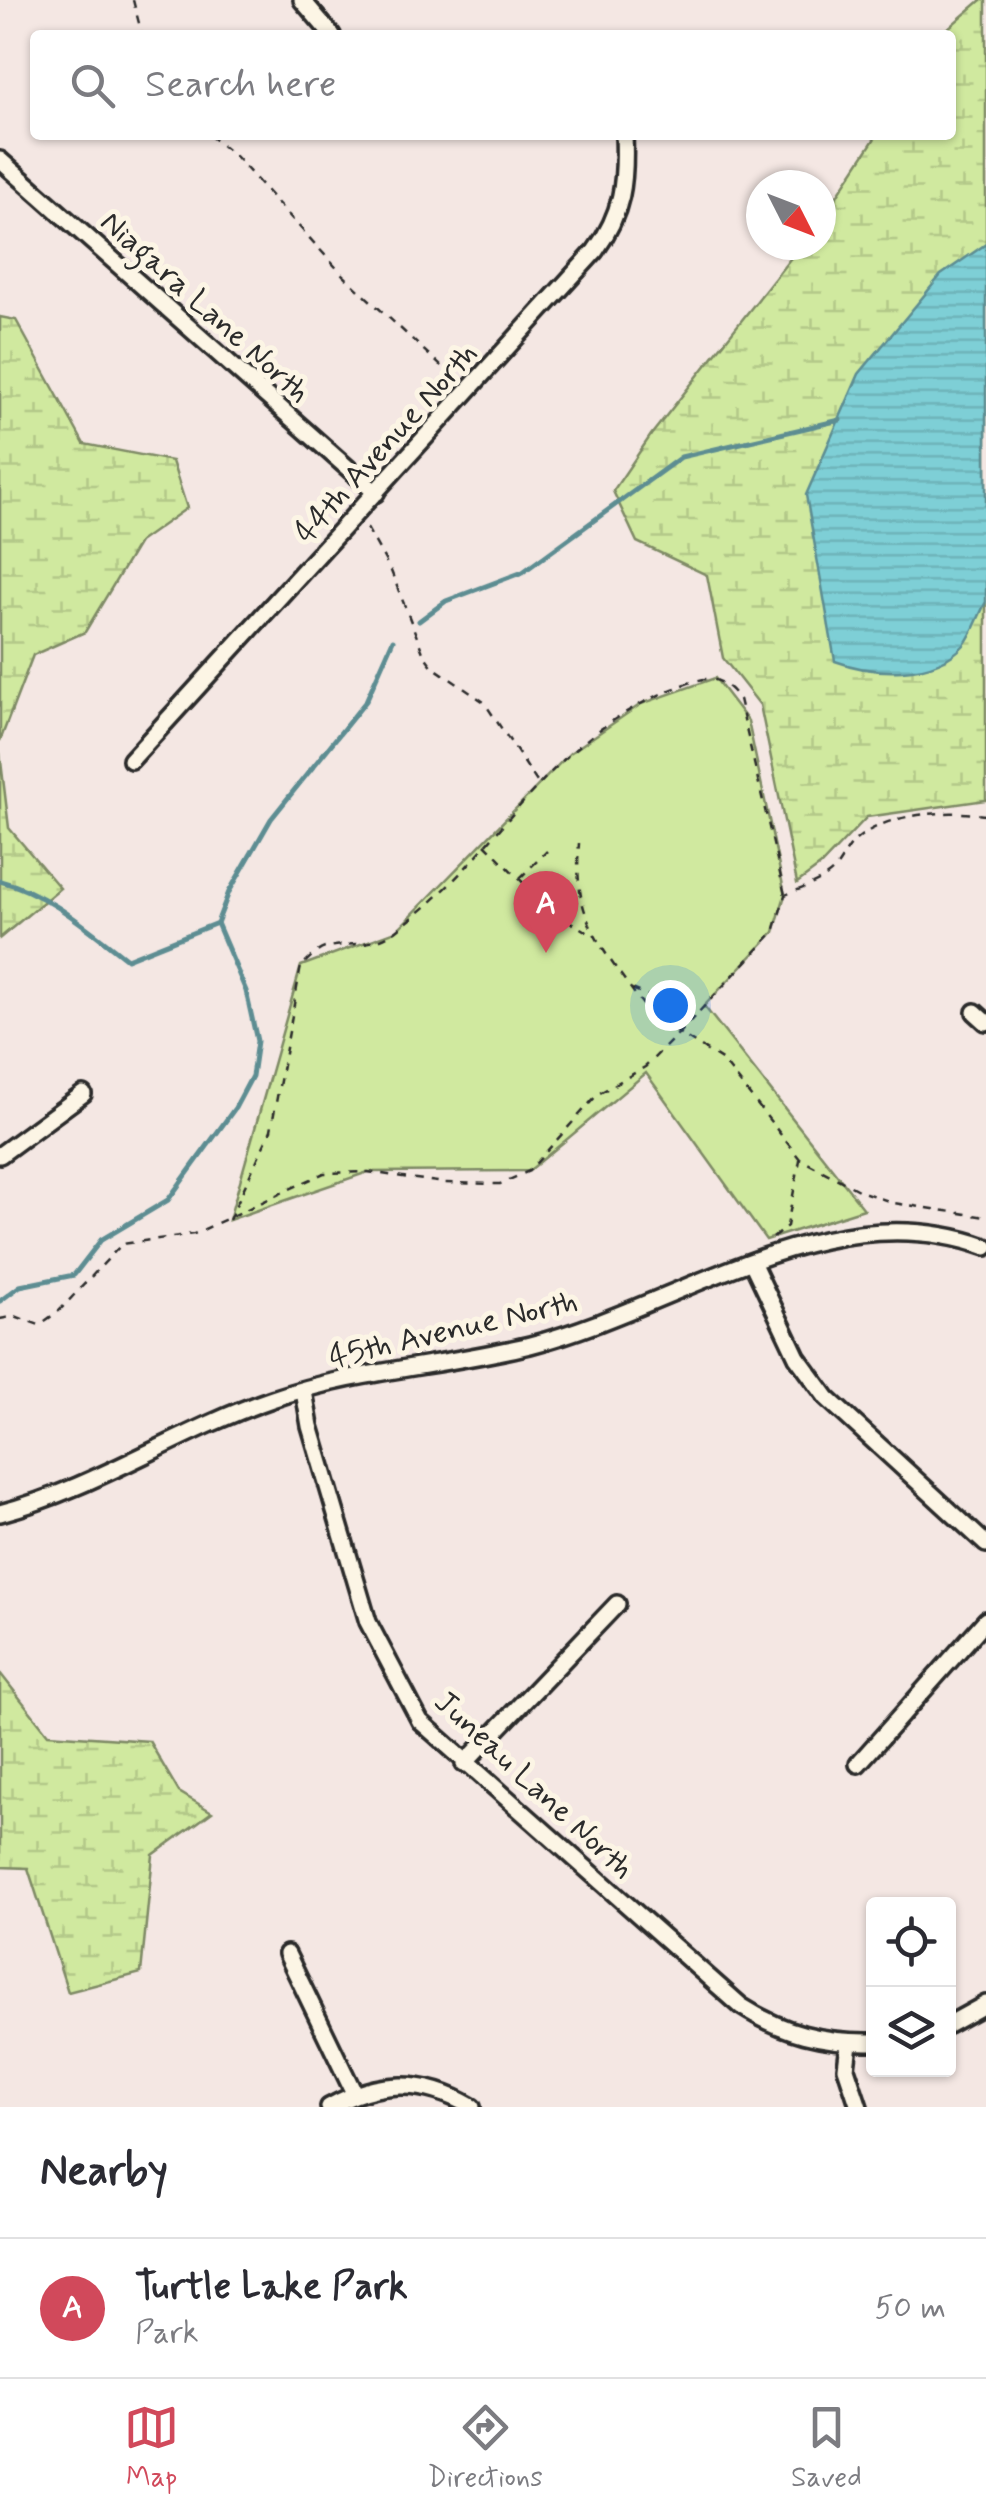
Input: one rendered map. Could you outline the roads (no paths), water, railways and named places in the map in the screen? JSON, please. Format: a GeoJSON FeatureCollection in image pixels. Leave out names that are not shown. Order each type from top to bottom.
{"type":"FeatureCollection","features":[{"type":"Feature","properties":{"kind":"street"},"geometry":{"type":"LineString","coordinates":[[302,0],[328,30]]}},
{"type":"Feature","properties":{"kind":"street","name":"44th Avenue North"},"geometry":{"type":"LineString","coordinates":[[131,760],[609,233],[624,192],[624,140]]}},
{"type":"Feature","properties":{"kind":"street","name":"Niagara Lane North"},"geometry":{"type":"LineString","coordinates":[[0,160],[376,493]]}},
{"type":"Feature","properties":{"kind":"street"},"geometry":{"type":"LineString","coordinates":[[0,1155],[83,1094]]}},
{"type":"Feature","properties":{"kind":"street","name":"45th Avenue North"},"geometry":{"type":"LineString","coordinates":[[0,1513],[50,1500],[271,1400],[371,1372],[560,1336],[810,1242],[892,1231],[933,1234],[986,1247]]}},
{"type":"Feature","properties":{"kind":"street"},"geometry":{"type":"LineString","coordinates":[[752,1262],[798,1358],[826,1398],[986,1544]]}},
{"type":"Feature","properties":{"kind":"street","name":"Juneau Lane North"},"geometry":{"type":"LineString","coordinates":[[304,1391],[310,1426],[368,1622],[420,1721],[741,2006],[774,2027],[866,2042]]}},
{"type":"Feature","properties":{"kind":"street"},"geometry":{"type":"LineString","coordinates":[[464,1764],[617,1604]]}},
{"type":"Feature","properties":{"kind":"street"},"geometry":{"type":"LineString","coordinates":[[858,1764],[986,1620]]}},
{"type":"Feature","properties":{"kind":"street"},"geometry":{"type":"LineString","coordinates":[[287,1954],[354,2093]]}},
{"type":"Feature","properties":{"kind":"street"},"geometry":{"type":"LineString","coordinates":[[956,2020],[986,2004]]}},
{"type":"Feature","properties":{"kind":"street"},"geometry":{"type":"LineString","coordinates":[[850,2042],[846,2068],[859,2107]]}},
{"type":"Feature","properties":{"kind":"street"},"geometry":{"type":"LineString","coordinates":[[328,2107],[354,2093],[403,2083],[430,2088],[472,2107]]}},
{"type":"Feature","properties":{"kind":"water"},"geometry":{"type":"Polygon","coordinates":[[[986,244],[986,602],[964,645],[936,664],[884,671],[835,661],[806,495],[859,374],[941,275],[986,244]]]}},
{"type":"Feature","properties":{"kind":"waterway"},"geometry":{"type":"LineString","coordinates":[[419,621],[446,601],[523,572],[681,457],[840,420]]}},
{"type":"Feature","properties":{"kind":"waterway"},"geometry":{"type":"LineString","coordinates":[[0,1301],[20,1286],[74,1275],[101,1240],[168,1200],[235,1108],[252,1076],[257,1041],[246,991],[217,923],[229,892],[271,819],[366,701],[393,640]]}},
{"type":"Feature","properties":{"kind":"waterway"},"geometry":{"type":"LineString","coordinates":[[0,881],[51,903],[127,959],[217,923]]}},
{"type":"Feature","properties":{"kind":"place","name":"Turtle Lake Park"},"geometry":{"type":"Point","coordinates":[546,953]}}]}
